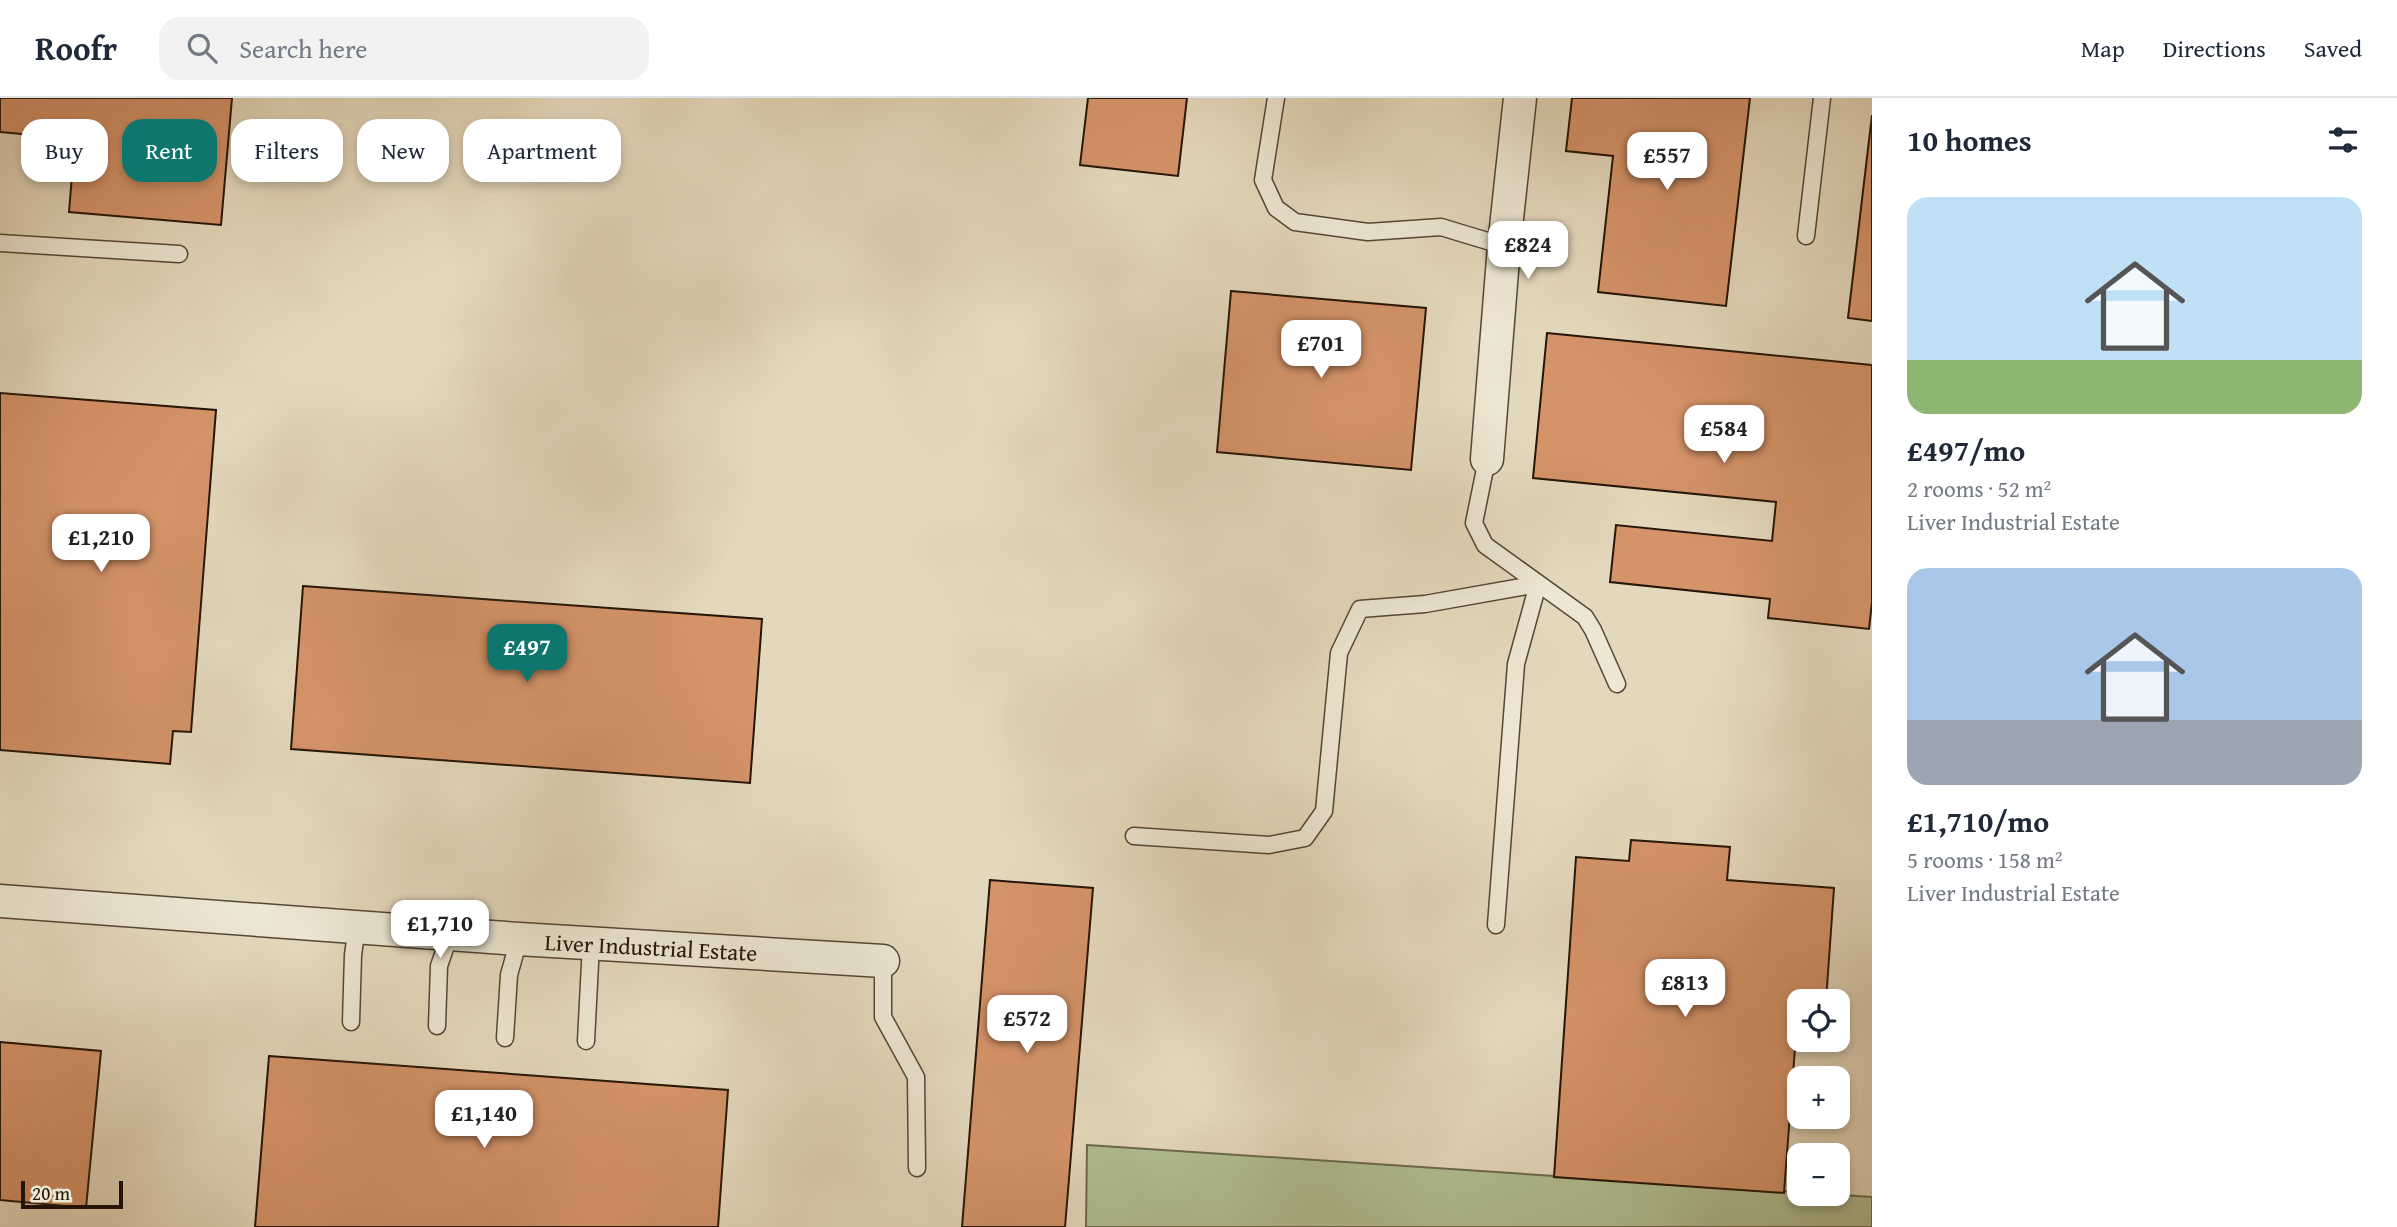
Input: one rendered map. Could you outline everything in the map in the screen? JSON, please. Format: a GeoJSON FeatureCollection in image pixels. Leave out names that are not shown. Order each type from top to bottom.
{"type":"FeatureCollection","features":[{"type":"Feature","properties":{"kind":"street"},"geometry":{"type":"LineString","coordinates":[[1487,459],[1504,246],[1520,98]]}},
{"type":"Feature","properties":{"kind":"street","name":"Liver Industrial Estate"},"geometry":{"type":"LineString","coordinates":[[0,901],[591,944],[883,961]]}},
{"type":"Feature","properties":{"kind":"lane"},"geometry":{"type":"LineString","coordinates":[[1276,98],[1263,180],[1276,208],[1295,222],[1368,232],[1441,227],[1504,246]]}},
{"type":"Feature","properties":{"kind":"lane"},"geometry":{"type":"LineString","coordinates":[[1806,236],[1822,98]]}},
{"type":"Feature","properties":{"kind":"lane"},"geometry":{"type":"LineString","coordinates":[[0,243],[179,254]]}},
{"type":"Feature","properties":{"kind":"lane"},"geometry":{"type":"LineString","coordinates":[[1487,459],[1474,523],[1485,545],[1585,617],[1617,684]]}},
{"type":"Feature","properties":{"kind":"lane"},"geometry":{"type":"LineString","coordinates":[[1134,836],[1269,845],[1305,838],[1324,811],[1339,653],[1360,609],[1425,604],[1538,584]]}},
{"type":"Feature","properties":{"kind":"lane"},"geometry":{"type":"LineString","coordinates":[[1496,925],[1516,664],[1538,584]]}},
{"type":"Feature","properties":{"kind":"lane"},"geometry":{"type":"LineString","coordinates":[[351,1022],[353,955],[357,926]]}},
{"type":"Feature","properties":{"kind":"lane"},"geometry":{"type":"LineString","coordinates":[[437,1026],[439,966],[450,934]]}},
{"type":"Feature","properties":{"kind":"lane"},"geometry":{"type":"LineString","coordinates":[[505,1038],[509,975],[519,939]]}},
{"type":"Feature","properties":{"kind":"lane"},"geometry":{"type":"LineString","coordinates":[[586,1041],[591,944]]}},
{"type":"Feature","properties":{"kind":"lane"},"geometry":{"type":"LineString","coordinates":[[883,961],[883,1017],[916,1077],[917,1168]]}},
{"type":"Feature","properties":{"kind":"green space"},"geometry":{"type":"Polygon","coordinates":[[[1087,1145],[1787,1191],[1787,1206],[1850,1206],[1850,1196],[1872,1197],[1872,1227],[1086,1227],[1087,1145]]]}},
{"type":"Feature","properties":{"kind":"building"},"geometry":{"type":"Polygon","coordinates":[[[0,98],[232,98],[221,225],[69,212],[71,182],[108,182],[108,119],[21,119],[21,134],[0,132],[0,98]]]}},
{"type":"Feature","properties":{"kind":"building"},"geometry":{"type":"Polygon","coordinates":[[[1088,98],[1187,98],[1178,176],[1080,165],[1088,98]]]}},
{"type":"Feature","properties":{"kind":"building"},"geometry":{"type":"Polygon","coordinates":[[[1572,98],[1750,98],[1726,306],[1598,292],[1613,156],[1566,151],[1572,98]]]}},
{"type":"Feature","properties":{"kind":"building"},"geometry":{"type":"Polygon","coordinates":[[[1872,115],[1872,321],[1848,318],[1872,115]]]}},
{"type":"Feature","properties":{"kind":"building"},"geometry":{"type":"Polygon","coordinates":[[[1231,291],[1426,308],[1411,470],[1217,452],[1231,291]]]}},
{"type":"Feature","properties":{"kind":"building"},"geometry":{"type":"Polygon","coordinates":[[[1547,333],[1872,365],[1872,602],[1869,629],[1768,618],[1770,599],[1610,582],[1616,525],[1772,541],[1776,502],[1533,478],[1547,333]]]}},
{"type":"Feature","properties":{"kind":"building"},"geometry":{"type":"Polygon","coordinates":[[[0,393],[216,410],[191,732],[173,731],[170,764],[0,750],[0,393]]]}},
{"type":"Feature","properties":{"kind":"building"},"geometry":{"type":"Polygon","coordinates":[[[303,586],[762,619],[750,783],[291,749],[303,586]]]}},
{"type":"Feature","properties":{"kind":"building"},"geometry":{"type":"Polygon","coordinates":[[[1631,840],[1730,847],[1727,880],[1834,888],[1827,989],[1787,989],[1787,1052],[1795,1052],[1794,1066],[1787,1066],[1789,1129],[1784,1193],[1554,1177],[1576,857],[1629,861],[1631,840]]]}},
{"type":"Feature","properties":{"kind":"building"},"geometry":{"type":"Polygon","coordinates":[[[990,880],[1093,888],[1065,1227],[962,1227],[990,880]]]}},
{"type":"Feature","properties":{"kind":"building"},"geometry":{"type":"Polygon","coordinates":[[[0,1042],[101,1051],[86,1208],[0,1200],[0,1042]]]}},
{"type":"Feature","properties":{"kind":"building"},"geometry":{"type":"Polygon","coordinates":[[[269,1056],[728,1090],[718,1227],[255,1227],[269,1056]]]}}]}
